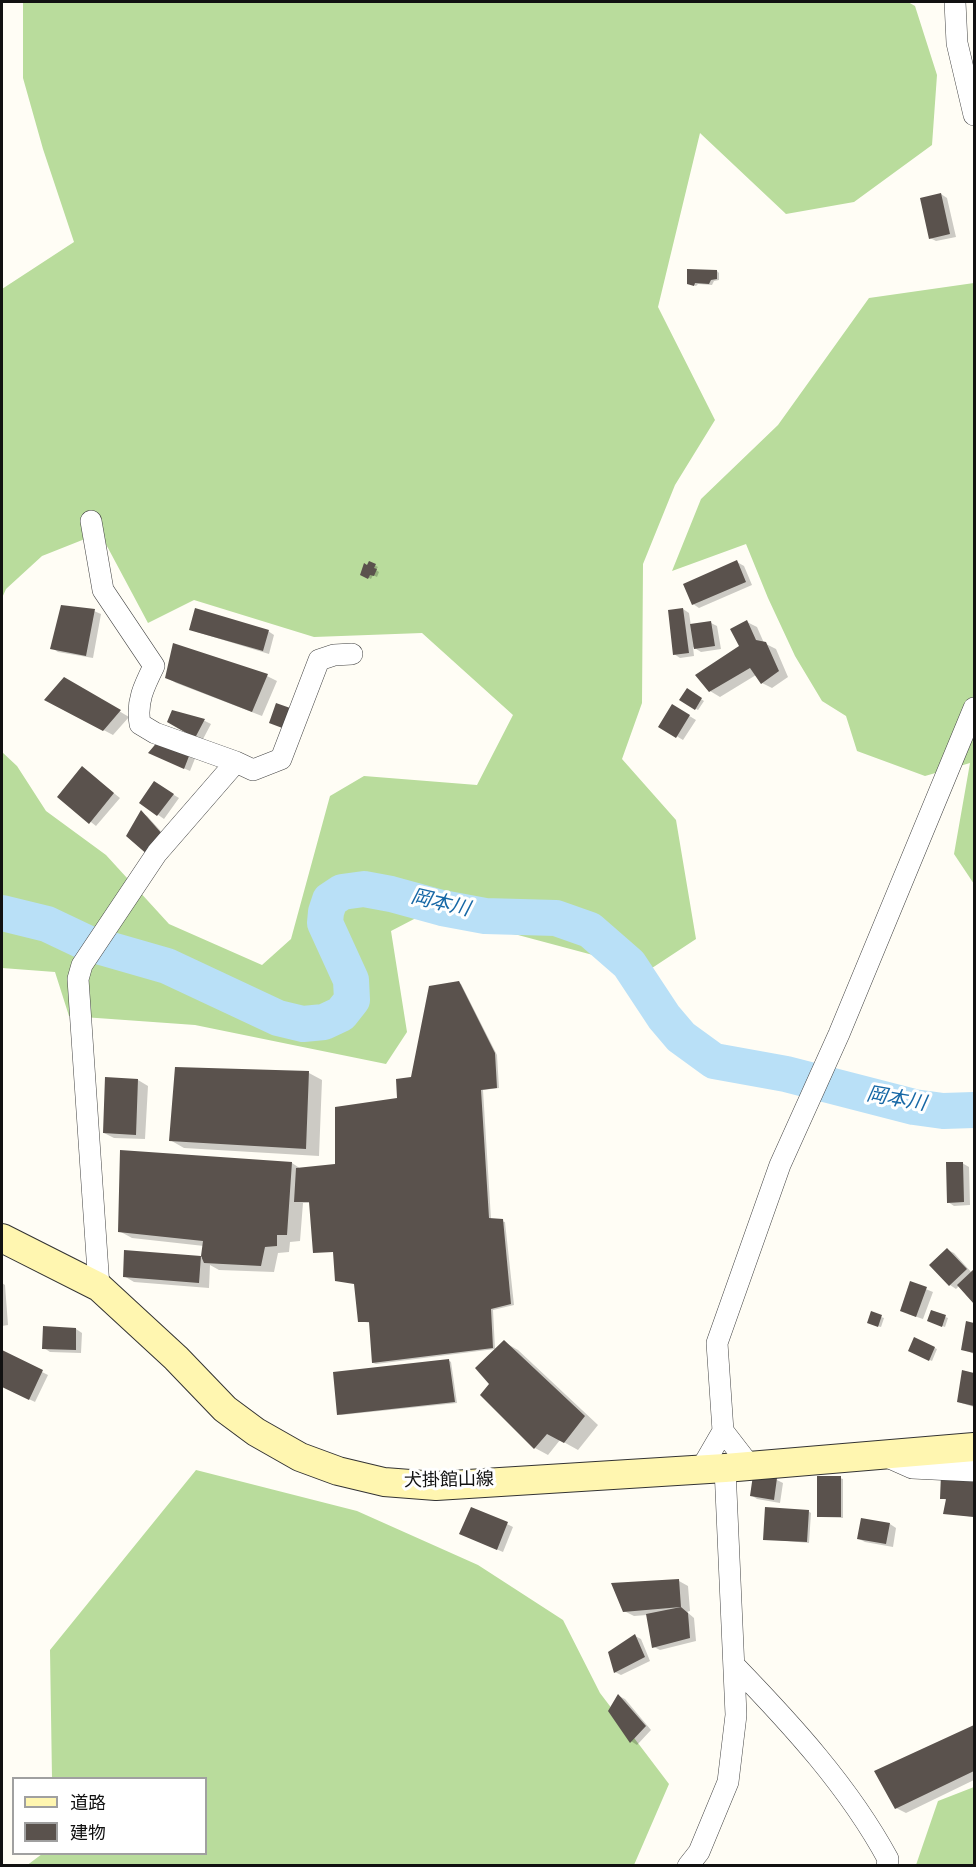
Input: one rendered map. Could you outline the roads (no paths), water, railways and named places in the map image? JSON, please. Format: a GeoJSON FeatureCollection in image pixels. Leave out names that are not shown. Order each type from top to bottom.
{"type":"FeatureCollection","features":[{"type":"Feature","properties":{"kind":"main road","name":"犬掛館山線"},"geometry":{"type":"LineString","coordinates":[[2,1238],[99,1287],[176,1358],[225,1409],[256,1432],[300,1457],[338,1471],[384,1482],[436,1486],[725,1467],[975,1447]]}},
{"type":"Feature","properties":{"kind":"street"},"geometry":{"type":"LineString","coordinates":[[955,2],[957,44],[975,115]]}},
{"type":"Feature","properties":{"kind":"street"},"geometry":{"type":"LineString","coordinates":[[91,521],[103,590],[154,666],[141,693],[137,711],[140,724],[156,733],[253,770],[281,759],[319,660],[334,655],[352,654]]}},
{"type":"Feature","properties":{"kind":"street"},"geometry":{"type":"LineString","coordinates":[[688,1866],[699,1852],[728,1782],[736,1714],[717,1342],[780,1165],[839,1034],[975,708]]}},
{"type":"Feature","properties":{"kind":"street"},"geometry":{"type":"LineString","coordinates":[[99,1287],[78,980],[82,965],[157,854],[236,762]]}},
{"type":"Feature","properties":{"kind":"street"},"geometry":{"type":"LineString","coordinates":[[723,1431],[725,1467]]}},
{"type":"Feature","properties":{"kind":"street"},"geometry":{"type":"LineString","coordinates":[[884,1455],[912,1468],[975,1471]]}},
{"type":"Feature","properties":{"kind":"street"},"geometry":{"type":"LineString","coordinates":[[735,1666],[780,1713],[856,1806],[888,1859],[887,1866]]}},
{"type":"Feature","properties":{"kind":"waterway","name":"岡本川"},"geometry":{"type":"LineString","coordinates":[[2,913],[47,924],[87,943],[167,966],[278,1018],[303,1024],[324,1022],[341,1014],[352,1000],[351,980],[325,923],[330,900],[342,892],[364,889],[485,916],[556,918],[590,930],[629,964],[664,1017],[681,1037],[714,1061],[786,1074],[914,1107],[943,1111],[974,1110]]}}]}
